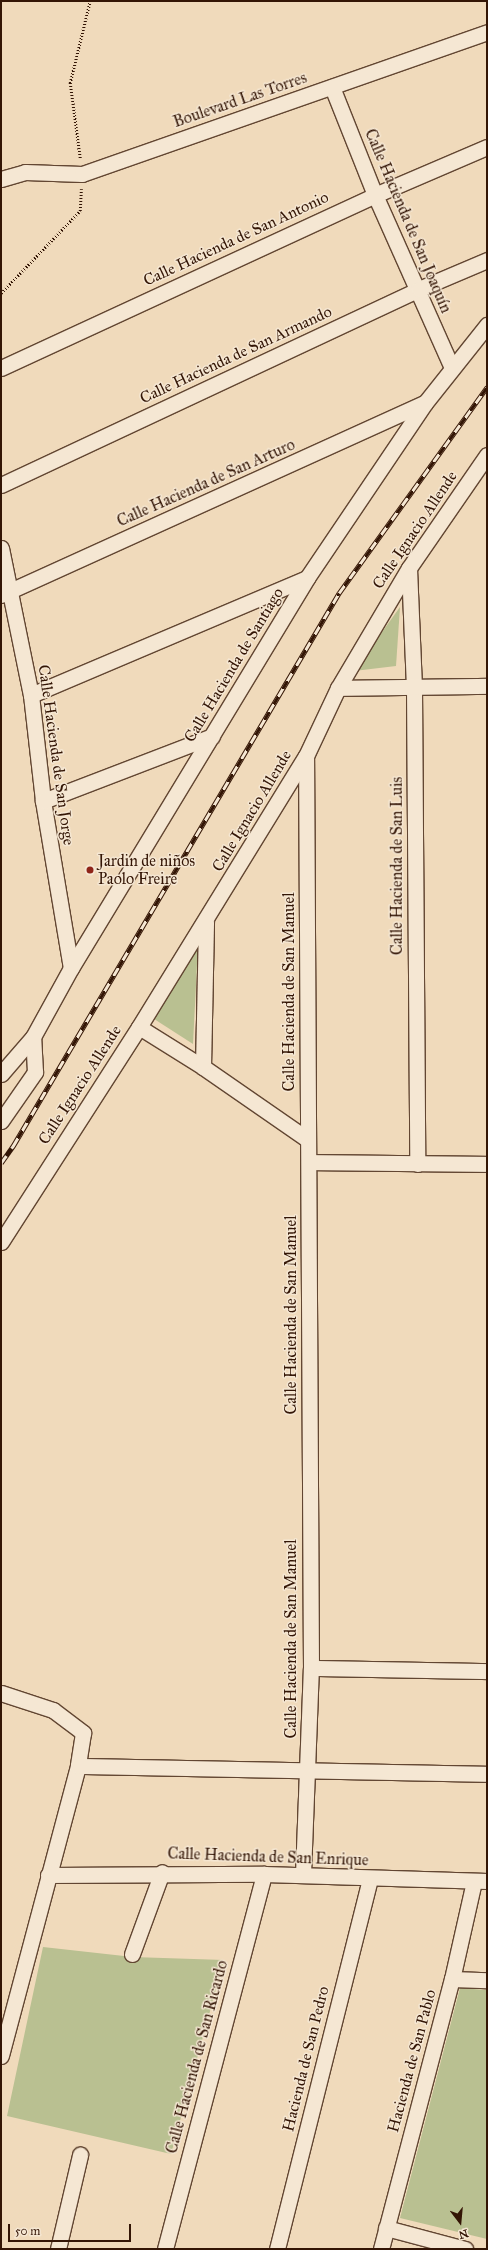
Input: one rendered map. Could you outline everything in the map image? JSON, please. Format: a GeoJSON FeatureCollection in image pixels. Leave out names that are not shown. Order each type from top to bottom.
{"type":"FeatureCollection","features":[{"type":"Feature","properties":{"kind":"street","name":"Boulevard Las Torres"},"geometry":{"type":"LineString","coordinates":[[1,178],[25,172],[82,174],[487,32]]}},
{"type":"Feature","properties":{"kind":"street","name":"Calle Hacienda de San Joaquín"},"geometry":{"type":"LineString","coordinates":[[332,87],[375,195],[419,290],[452,368]]}},
{"type":"Feature","properties":{"kind":"street","name":"Calle Hacienda de San Antonio"},"geometry":{"type":"LineString","coordinates":[[1,368],[375,195],[487,147]]}},
{"type":"Feature","properties":{"kind":"street","name":"Calle Hacienda de San Armando"},"geometry":{"type":"LineString","coordinates":[[1,485],[419,290],[487,260]]}},
{"type":"Feature","properties":{"kind":"street","name":"Calle Hacienda de Santiago"},"geometry":{"type":"LineString","coordinates":[[1,1074],[33,1037],[72,968],[307,578],[426,403],[487,325]]}},
{"type":"Feature","properties":{"kind":"street","name":"Calle Hacienda de San Arturo"},"geometry":{"type":"LineString","coordinates":[[6,593],[426,403]]}},
{"type":"Feature","properties":{"kind":"street","name":"Calle Ignacio Allende"},"geometry":{"type":"LineString","coordinates":[[1,1242],[139,1027],[306,756],[338,688],[409,568],[487,455]]}},
{"type":"Feature","properties":{"kind":"street","name":"Calle Hacienda de San Jorge"},"geometry":{"type":"LineString","coordinates":[[1,548],[6,593],[31,695],[43,801],[72,968]]}},
{"type":"Feature","properties":{"kind":"street","name":"Calle Hacienda de San Luis"},"geometry":{"type":"LineString","coordinates":[[409,568],[414,688],[418,1164]]}},
{"type":"Feature","properties":{"kind":"street"},"geometry":{"type":"LineString","coordinates":[[31,695],[307,578]]}},
{"type":"Feature","properties":{"kind":"street"},"geometry":{"type":"LineString","coordinates":[[338,688],[487,686]]}},
{"type":"Feature","properties":{"kind":"street"},"geometry":{"type":"LineString","coordinates":[[43,801],[212,736]]}},
{"type":"Feature","properties":{"kind":"street","name":"Calle Hacienda de San Manuel"},"geometry":{"type":"LineString","coordinates":[[303,1874],[311,1668],[306,756]]}},
{"type":"Feature","properties":{"kind":"street"},"geometry":{"type":"LineString","coordinates":[[203,1067],[206,920]]}},
{"type":"Feature","properties":{"kind":"street"},"geometry":{"type":"LineString","coordinates":[[139,1027],[203,1067],[308,1139]]}},
{"type":"Feature","properties":{"kind":"street"},"geometry":{"type":"LineString","coordinates":[[1,1122],[35,1072],[33,1037]]}},
{"type":"Feature","properties":{"kind":"street"},"geometry":{"type":"LineString","coordinates":[[309,1162],[487,1164]]}},
{"type":"Feature","properties":{"kind":"street"},"geometry":{"type":"LineString","coordinates":[[311,1668],[487,1672]]}},
{"type":"Feature","properties":{"kind":"street"},"geometry":{"type":"LineString","coordinates":[[1,1693],[53,1710],[83,1733],[78,1766],[1,2056]]}},
{"type":"Feature","properties":{"kind":"street"},"geometry":{"type":"LineString","coordinates":[[78,1766],[487,1774]]}},
{"type":"Feature","properties":{"kind":"street"},"geometry":{"type":"LineString","coordinates":[[132,1954],[162,1872]]}},
{"type":"Feature","properties":{"kind":"street","name":"Calle Hacienda de San Enrique"},"geometry":{"type":"LineString","coordinates":[[48,1875],[162,1872],[303,1874],[370,1878],[481,1881]]}},
{"type":"Feature","properties":{"kind":"street","name":"Calle Hacienda de San Ricardo"},"geometry":{"type":"LineString","coordinates":[[165,2249],[264,1874]]}},
{"type":"Feature","properties":{"kind":"street","name":"Hacienda de San Pedro"},"geometry":{"type":"LineString","coordinates":[[277,2249],[370,1878]]}},
{"type":"Feature","properties":{"kind":"street","name":"Hacienda de San Pablo"},"geometry":{"type":"LineString","coordinates":[[381,2249],[452,1979],[481,1881]]}},
{"type":"Feature","properties":{"kind":"street"},"geometry":{"type":"LineString","coordinates":[[452,1979],[487,1980]]}},
{"type":"Feature","properties":{"kind":"street"},"geometry":{"type":"LineString","coordinates":[[63,2248],[80,2155]]}},
{"type":"Feature","properties":{"kind":"street"},"geometry":{"type":"LineString","coordinates":[[386,2228],[465,2249]]}},
{"type":"Feature","properties":{"kind":"path"},"geometry":{"type":"LineString","coordinates":[[1,293],[80,211],[82,174],[70,83],[90,1]]}},
{"type":"Feature","properties":{"kind":"green space"},"geometry":{"type":"Polygon","coordinates":[[[400,607],[396,666],[354,671],[400,607]]]}},
{"type":"Feature","properties":{"kind":"green space"},"geometry":{"type":"Polygon","coordinates":[[[198,945],[193,1044],[151,1017],[198,945]]]}},
{"type":"Feature","properties":{"kind":"green space"},"geometry":{"type":"Polygon","coordinates":[[[43,1947],[133,1957],[224,1960],[171,2154],[7,2116],[43,1947]]]}},
{"type":"Feature","properties":{"kind":"green space"},"geometry":{"type":"Polygon","coordinates":[[[460,1988],[487,1990],[487,2239],[400,2218],[460,1988]]]}},
{"type":"Feature","properties":{"kind":"railway"},"geometry":{"type":"LineString","coordinates":[[1,1163],[13,1146],[339,593],[487,387]]}},
{"type":"Feature","properties":{"kind":"place","name":"Jardin de niños Paolo Freire"},"geometry":{"type":"Point","coordinates":[90,870]}}]}
